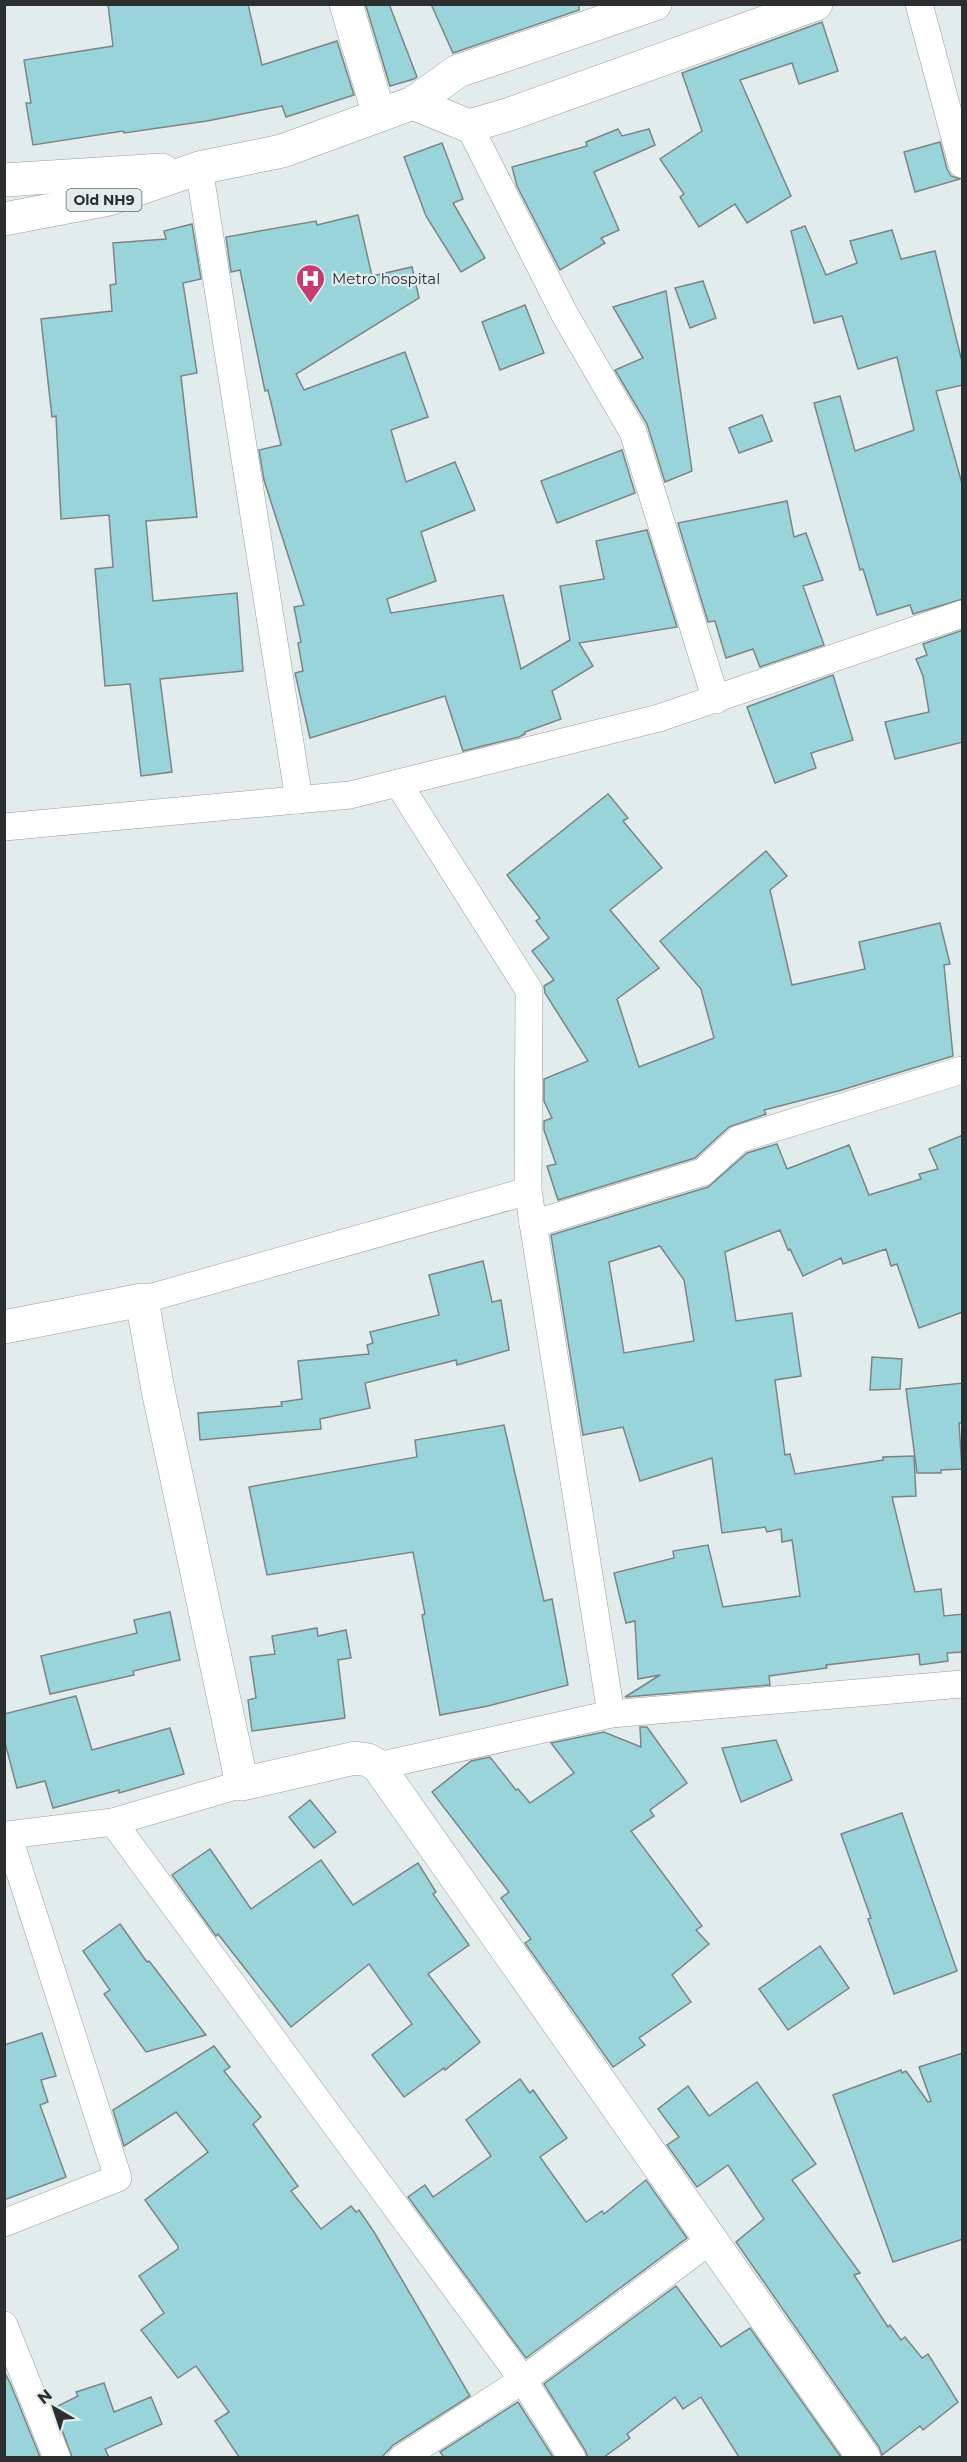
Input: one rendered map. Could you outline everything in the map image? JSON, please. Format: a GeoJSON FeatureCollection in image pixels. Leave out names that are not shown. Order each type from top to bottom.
{"type":"FeatureCollection","features":[{"type":"Feature","properties":{"kind":"main road"},"geometry":{"type":"LineString","coordinates":[[346,4],[379,115]]}},
{"type":"Feature","properties":{"kind":"main road"},"geometry":{"type":"LineString","coordinates":[[199,168],[282,151],[413,103],[458,71],[655,4]]}},
{"type":"Feature","properties":{"kind":"main road"},"geometry":{"type":"LineString","coordinates":[[413,103],[469,126],[510,114],[816,4]]}},
{"type":"Feature","properties":{"kind":"main road","name":"Old NH9"},"geometry":{"type":"LineString","coordinates":[[4,180],[199,168]]}},
{"type":"Feature","properties":{"kind":"main road","name":"Old NH9"},"geometry":{"type":"LineString","coordinates":[[4,219],[109,199],[199,168]]}},
{"type":"Feature","properties":{"kind":"main road"},"geometry":{"type":"LineString","coordinates":[[4,1327],[142,1300],[158,1390],[242,1784],[355,1758],[368,1760],[378,1766],[864,2457]]}},
{"type":"Feature","properties":{"kind":"street"},"geometry":{"type":"LineString","coordinates":[[919,4],[963,164]]}},
{"type":"Feature","properties":{"kind":"street"},"geometry":{"type":"LineString","coordinates":[[469,126],[566,315],[633,432],[716,700]]}},
{"type":"Feature","properties":{"kind":"street"},"geometry":{"type":"LineString","coordinates":[[199,168],[300,800]]}},
{"type":"Feature","properties":{"kind":"street"},"geometry":{"type":"LineString","coordinates":[[4,827],[350,795],[660,718],[963,614]]}},
{"type":"Feature","properties":{"kind":"street"},"geometry":{"type":"LineString","coordinates":[[398,783],[529,990],[528,1191],[611,1714]]}},
{"type":"Feature","properties":{"kind":"street"},"geometry":{"type":"LineString","coordinates":[[533,1224],[703,1172],[740,1139],[963,1070]]}},
{"type":"Feature","properties":{"kind":"street"},"geometry":{"type":"LineString","coordinates":[[142,1300],[528,1191]]}},
{"type":"Feature","properties":{"kind":"street"},"geometry":{"type":"LineString","coordinates":[[378,1766],[611,1714],[963,1684]]}},
{"type":"Feature","properties":{"kind":"street"},"geometry":{"type":"LineString","coordinates":[[4,2223],[118,2178],[6,1829],[113,1822],[242,1784]]}},
{"type":"Feature","properties":{"kind":"street"},"geometry":{"type":"LineString","coordinates":[[113,1822],[523,2380],[572,2457]]}},
{"type":"Feature","properties":{"kind":"street"},"geometry":{"type":"LineString","coordinates":[[402,2457],[523,2380],[711,2240]]}},
{"type":"Feature","properties":{"kind":"street"},"geometry":{"type":"LineString","coordinates":[[4,2325],[11,2359],[50,2455]]}},
{"type":"Feature","properties":{"kind":"building"},"geometry":{"type":"Polygon","coordinates":[[[108,4],[248,4],[262,65],[337,41],[354,95],[286,117],[282,106],[207,121],[33,145],[26,103],[31,103],[24,60],[113,46],[108,4]]]}},
{"type":"Feature","properties":{"kind":"building"},"geometry":{"type":"Polygon","coordinates":[[[389,4],[417,77],[414,79],[390,86],[366,6],[389,4]]]}},
{"type":"Feature","properties":{"kind":"building"},"geometry":{"type":"Polygon","coordinates":[[[431,4],[579,4],[579,10],[453,53],[431,4]]]}},
{"type":"Feature","properties":{"kind":"building"},"geometry":{"type":"Polygon","coordinates":[[[822,22],[838,71],[799,84],[792,63],[740,80],[791,196],[747,223],[735,204],[699,227],[680,197],[684,194],[660,159],[702,131],[682,73],[822,22]]]}},
{"type":"Feature","properties":{"kind":"building"},"geometry":{"type":"Polygon","coordinates":[[[618,129],[622,136],[649,129],[655,145],[594,172],[619,230],[601,238],[605,243],[560,270],[517,186],[512,167],[587,146],[586,142],[618,129]]]}},
{"type":"Feature","properties":{"kind":"building"},"geometry":{"type":"Polygon","coordinates":[[[940,142],[947,169],[951,176],[960,179],[915,192],[904,152],[940,142]]]}},
{"type":"Feature","properties":{"kind":"building"},"geometry":{"type":"Polygon","coordinates":[[[442,143],[463,199],[453,203],[485,258],[461,272],[426,216],[404,157],[442,143]]]}},
{"type":"Feature","properties":{"kind":"building"},"geometry":{"type":"Polygon","coordinates":[[[358,215],[372,276],[412,267],[419,298],[296,374],[304,390],[405,352],[428,417],[391,430],[406,482],[455,462],[475,510],[421,532],[436,581],[387,599],[391,613],[503,595],[521,669],[570,640],[560,586],[604,579],[596,541],[647,530],[677,627],[579,643],[593,666],[552,691],[561,719],[525,732],[519,737],[463,751],[445,696],[310,738],[295,673],[303,671],[298,643],[301,642],[294,607],[304,605],[264,480],[259,450],[281,445],[268,390],[265,391],[240,270],[231,272],[226,237],[316,221],[317,225],[358,215]]]}},
{"type":"Feature","properties":{"kind":"building"},"geometry":{"type":"Polygon","coordinates":[[[192,224],[201,279],[183,283],[197,373],[181,376],[197,517],[146,521],[153,601],[237,593],[243,671],[160,679],[172,772],[141,776],[130,684],[105,686],[95,569],[113,567],[109,515],[61,519],[56,416],[52,417],[41,319],[112,311],[110,285],[116,284],[113,243],[166,239],[164,231],[192,224]]]}},
{"type":"Feature","properties":{"kind":"building"},"geometry":{"type":"Polygon","coordinates":[[[805,226],[826,275],[857,263],[850,241],[892,230],[901,259],[935,251],[963,366],[963,385],[936,391],[963,487],[963,599],[913,614],[910,605],[877,615],[863,569],[860,570],[814,403],[840,396],[855,451],[914,430],[897,357],[858,369],[842,316],[814,323],[791,231],[805,226]]]}},
{"type":"Feature","properties":{"kind":"building"},"geometry":{"type":"Polygon","coordinates":[[[703,281],[716,318],[690,328],[675,288],[703,281]]]}},
{"type":"Feature","properties":{"kind":"building"},"geometry":{"type":"Polygon","coordinates":[[[666,291],[692,471],[665,482],[647,424],[615,370],[643,358],[613,307],[666,291]]]}},
{"type":"Feature","properties":{"kind":"building"},"geometry":{"type":"Polygon","coordinates":[[[525,305],[544,353],[500,370],[482,322],[525,305]]]}},
{"type":"Feature","properties":{"kind":"building"},"geometry":{"type":"Polygon","coordinates":[[[762,415],[772,441],[739,453],[729,428],[762,415]]]}},
{"type":"Feature","properties":{"kind":"building"},"geometry":{"type":"Polygon","coordinates":[[[622,450],[635,493],[557,523],[541,481],[622,450]]]}},
{"type":"Feature","properties":{"kind":"building"},"geometry":{"type":"Polygon","coordinates":[[[787,501],[794,537],[806,533],[823,580],[803,586],[824,645],[760,667],[753,649],[726,658],[715,621],[708,622],[678,523],[787,501]]]}},
{"type":"Feature","properties":{"kind":"building"},"geometry":{"type":"Polygon","coordinates":[[[963,630],[963,742],[895,759],[885,722],[929,712],[923,676],[916,659],[927,655],[923,644],[963,630]]]}},
{"type":"Feature","properties":{"kind":"building"},"geometry":{"type":"Polygon","coordinates":[[[833,675],[853,740],[811,753],[816,768],[775,783],[747,707],[833,675]]]}},
{"type":"Feature","properties":{"kind":"building"},"geometry":{"type":"Polygon","coordinates":[[[608,794],[628,818],[623,821],[662,868],[610,910],[659,968],[617,999],[639,1067],[714,1038],[701,989],[660,941],[766,851],[787,876],[770,890],[792,985],[865,969],[859,942],[940,923],[950,964],[944,965],[953,1056],[838,1091],[764,1110],[766,1114],[729,1127],[695,1158],[558,1200],[547,1166],[556,1164],[544,1130],[544,1121],[552,1118],[544,1101],[544,1079],[588,1061],[545,993],[544,986],[554,980],[532,951],[549,938],[536,921],[540,918],[507,875],[608,794]]]}},
{"type":"Feature","properties":{"kind":"building"},"geometry":{"type":"Polygon","coordinates":[[[963,1135],[963,1312],[919,1328],[897,1264],[891,1266],[886,1249],[843,1264],[841,1258],[803,1276],[780,1230],[725,1252],[736,1321],[792,1313],[801,1376],[775,1380],[785,1455],[790,1454],[795,1474],[883,1460],[883,1457],[914,1456],[916,1496],[892,1497],[915,1592],[941,1589],[944,1616],[963,1614],[963,1652],[947,1653],[948,1661],[920,1665],[919,1654],[826,1665],[827,1668],[769,1676],[770,1685],[625,1697],[660,1675],[638,1679],[635,1621],[626,1623],[614,1573],[674,1558],[673,1551],[708,1545],[723,1607],[800,1596],[792,1540],[782,1542],[781,1529],[767,1532],[765,1527],[722,1533],[712,1458],[640,1481],[623,1427],[583,1435],[551,1235],[708,1187],[747,1153],[777,1144],[787,1169],[849,1145],[869,1195],[921,1179],[919,1174],[938,1169],[929,1149],[963,1135]],[[660,1246],[609,1262],[624,1353],[694,1341],[684,1280],[660,1246]]]}},
{"type":"Feature","properties":{"kind":"building"},"geometry":{"type":"Polygon","coordinates":[[[483,1261],[492,1302],[501,1300],[509,1350],[457,1365],[456,1360],[365,1383],[370,1408],[320,1419],[321,1429],[200,1440],[198,1413],[282,1406],[281,1402],[302,1399],[298,1361],[369,1354],[367,1345],[373,1343],[370,1332],[439,1315],[429,1275],[483,1261]]]}},
{"type":"Feature","properties":{"kind":"building"},"geometry":{"type":"Polygon","coordinates":[[[872,1357],[902,1359],[900,1389],[870,1390],[872,1357]]]}},
{"type":"Feature","properties":{"kind":"building"},"geometry":{"type":"Polygon","coordinates":[[[963,1383],[963,1423],[959,1423],[962,1469],[941,1470],[941,1473],[917,1473],[906,1389],[963,1383]]]}},
{"type":"Feature","properties":{"kind":"building"},"geometry":{"type":"Polygon","coordinates":[[[504,1425],[544,1601],[552,1599],[568,1685],[488,1706],[440,1715],[413,1552],[267,1575],[249,1487],[417,1457],[415,1440],[504,1425]]]}},
{"type":"Feature","properties":{"kind":"building"},"geometry":{"type":"Polygon","coordinates":[[[170,1612],[180,1660],[133,1671],[134,1675],[50,1694],[41,1656],[137,1633],[134,1620],[170,1612]]]}},
{"type":"Feature","properties":{"kind":"building"},"geometry":{"type":"Polygon","coordinates":[[[317,1628],[318,1636],[346,1630],[351,1658],[338,1660],[345,1718],[252,1731],[248,1700],[256,1698],[250,1657],[275,1654],[272,1636],[317,1628]]]}},
{"type":"Feature","properties":{"kind":"building"},"geometry":{"type":"Polygon","coordinates":[[[76,1696],[92,1750],[170,1728],[184,1774],[119,1793],[119,1790],[53,1808],[45,1781],[17,1788],[4,1739],[4,1714],[76,1696]]]}},
{"type":"Feature","properties":{"kind":"building"},"geometry":{"type":"Polygon","coordinates":[[[640,1727],[647,1727],[687,1783],[650,1810],[654,1816],[631,1831],[702,1926],[696,1930],[709,1944],[672,1975],[691,2002],[639,2038],[645,2045],[613,2067],[525,1943],[531,1939],[501,1898],[509,1892],[432,1792],[471,1761],[490,1757],[516,1790],[518,1789],[530,1803],[574,1773],[551,1743],[604,1732],[641,1747],[640,1727]]]}},
{"type":"Feature","properties":{"kind":"building"},"geometry":{"type":"Polygon","coordinates":[[[776,1740],[792,1780],[741,1802],[722,1748],[776,1740]]]}},
{"type":"Feature","properties":{"kind":"building"},"geometry":{"type":"Polygon","coordinates":[[[310,1800],[336,1832],[314,1848],[289,1817],[310,1800]]]}},
{"type":"Feature","properties":{"kind":"building"},"geometry":{"type":"Polygon","coordinates":[[[902,1813],[957,1971],[894,1994],[868,1919],[871,1918],[841,1834],[902,1813]]]}},
{"type":"Feature","properties":{"kind":"building"},"geometry":{"type":"Polygon","coordinates":[[[210,1849],[251,1909],[321,1860],[353,1905],[418,1863],[436,1892],[433,1894],[469,1945],[428,1974],[480,2042],[445,2070],[444,2068],[404,2097],[372,2055],[412,2024],[369,1964],[291,2027],[218,1934],[216,1936],[172,1875],[210,1849]]]}},
{"type":"Feature","properties":{"kind":"building"},"geometry":{"type":"Polygon","coordinates":[[[120,1924],[147,1962],[149,1961],[206,2035],[146,2052],[104,1994],[110,1990],[83,1951],[120,1924]]]}},
{"type":"Feature","properties":{"kind":"building"},"geometry":{"type":"Polygon","coordinates":[[[820,1946],[849,1988],[788,2030],[759,1989],[820,1946]]]}},
{"type":"Feature","properties":{"kind":"building"},"geometry":{"type":"Polygon","coordinates":[[[42,2033],[56,2076],[41,2080],[48,2102],[40,2105],[66,2177],[4,2200],[4,2045],[42,2033]]]}},
{"type":"Feature","properties":{"kind":"building"},"geometry":{"type":"Polygon","coordinates":[[[214,2046],[230,2067],[224,2071],[261,2117],[253,2124],[298,2186],[291,2191],[321,2229],[351,2206],[356,2212],[359,2210],[470,2396],[393,2445],[382,2457],[239,2457],[215,2421],[229,2412],[196,2366],[178,2378],[141,2330],[164,2313],[139,2276],[178,2249],[145,2200],[208,2152],[176,2112],[124,2146],[113,2110],[214,2046]]]}},
{"type":"Feature","properties":{"kind":"building"},"geometry":{"type":"Polygon","coordinates":[[[963,2053],[963,2239],[893,2262],[833,2095],[901,2070],[902,2073],[906,2071],[928,2102],[931,2101],[919,2067],[963,2053]]]}},
{"type":"Feature","properties":{"kind":"building"},"geometry":{"type":"Polygon","coordinates":[[[520,2079],[530,2093],[533,2090],[567,2138],[540,2157],[586,2222],[602,2211],[604,2214],[646,2180],[687,2238],[526,2358],[408,2197],[425,2185],[433,2197],[491,2156],[466,2120],[520,2079]]]}},
{"type":"Feature","properties":{"kind":"building"},"geometry":{"type":"Polygon","coordinates":[[[757,2082],[816,2164],[792,2180],[860,2273],[854,2275],[888,2327],[890,2325],[901,2340],[905,2337],[922,2358],[928,2354],[958,2402],[923,2430],[920,2426],[882,2455],[879,2447],[736,2242],[764,2219],[728,2165],[697,2187],[667,2145],[679,2137],[658,2109],[688,2086],[709,2116],[757,2082]]]}},
{"type":"Feature","properties":{"kind":"building"},"geometry":{"type":"Polygon","coordinates":[[[676,2286],[721,2347],[750,2328],[841,2457],[739,2457],[701,2397],[683,2409],[675,2397],[627,2434],[630,2438],[604,2457],[588,2457],[544,2384],[676,2286]]]}},
{"type":"Feature","properties":{"kind":"building"},"geometry":{"type":"Polygon","coordinates":[[[4,2371],[11,2385],[40,2457],[4,2457],[4,2371]]]}},
{"type":"Feature","properties":{"kind":"building"},"geometry":{"type":"Polygon","coordinates":[[[104,2383],[114,2412],[151,2397],[162,2424],[105,2449],[109,2457],[72,2457],[54,2408],[78,2396],[76,2392],[104,2383]]]}},
{"type":"Feature","properties":{"kind":"building"},"geometry":{"type":"Polygon","coordinates":[[[518,2402],[553,2457],[444,2457],[440,2452],[518,2402]]]}},
{"type":"Feature","properties":{"kind":"place","name":"Metro hospital"},"geometry":{"type":"Point","coordinates":[311,304]}}]}
